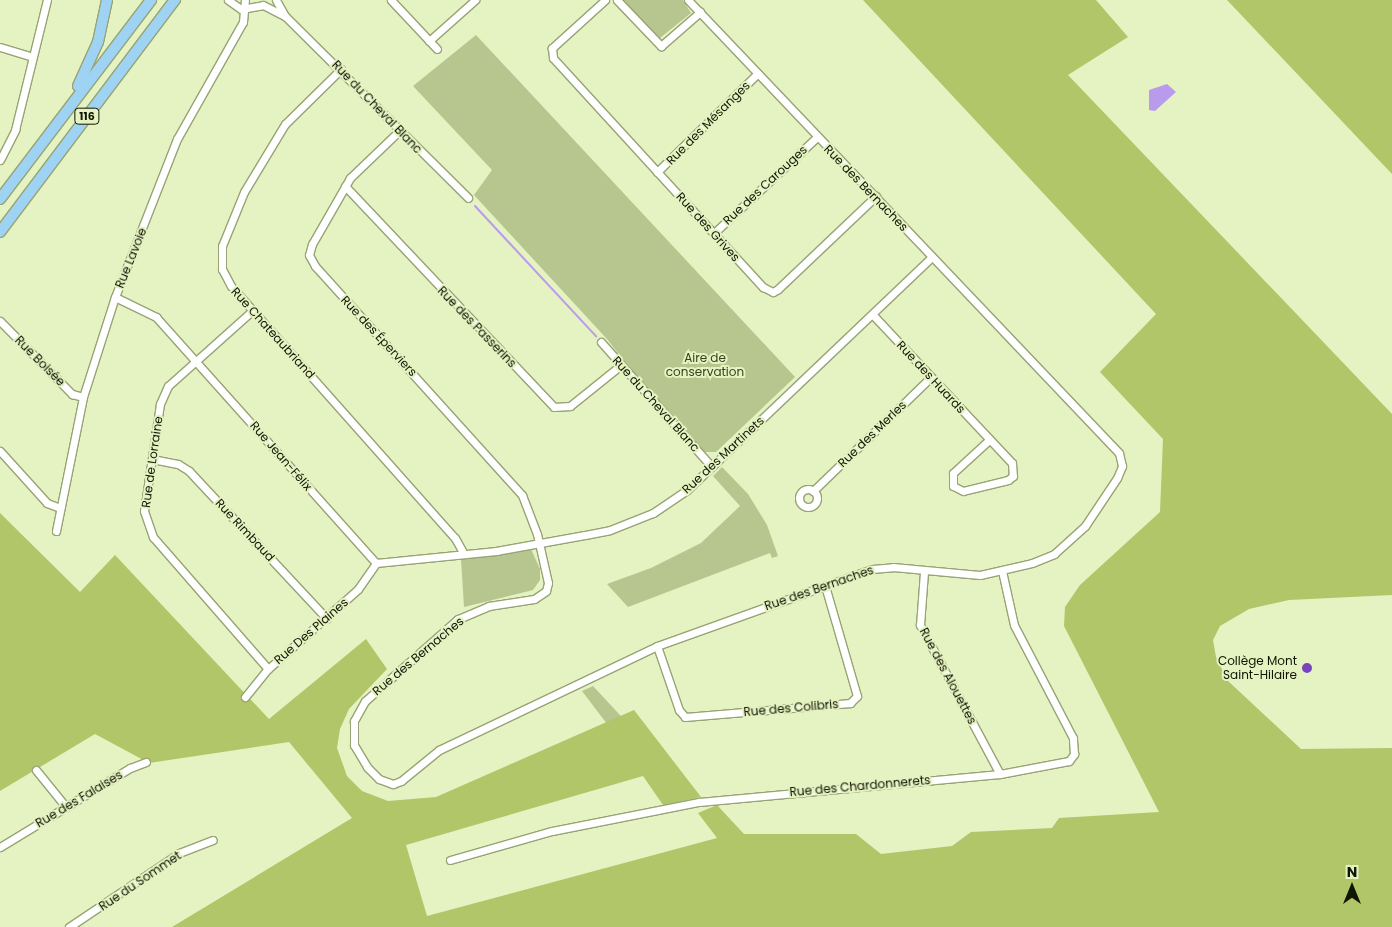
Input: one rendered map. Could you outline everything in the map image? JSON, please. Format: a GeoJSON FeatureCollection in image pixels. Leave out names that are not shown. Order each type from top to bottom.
{"type":"FeatureCollection","features":[{"type":"Feature","properties":{"kind":"main road"},"geometry":{"type":"LineString","coordinates":[[58,120],[89,65],[107,0]]}},
{"type":"Feature","properties":{"kind":"main road","name":"116"},"geometry":{"type":"LineString","coordinates":[[0,199],[58,120],[151,0]]}},
{"type":"Feature","properties":{"kind":"main road","name":"116"},"geometry":{"type":"LineString","coordinates":[[0,232],[175,0]]}},
{"type":"Feature","properties":{"kind":"street"},"geometry":{"type":"LineString","coordinates":[[0,160],[15,130],[47,0]]}},
{"type":"Feature","properties":{"kind":"street"},"geometry":{"type":"LineString","coordinates":[[228,0],[245,10]]}},
{"type":"Feature","properties":{"kind":"street","name":"Rue Lavoie"},"geometry":{"type":"LineString","coordinates":[[56,531],[83,397],[115,297],[177,139],[239,29],[245,10],[245,0]]}},
{"type":"Feature","properties":{"kind":"street","name":"Rue du Cheval Blanc"},"geometry":{"type":"LineString","coordinates":[[276,0],[286,16],[468,198]]}},
{"type":"Feature","properties":{"kind":"street"},"geometry":{"type":"LineString","coordinates":[[391,0],[437,49]]}},
{"type":"Feature","properties":{"kind":"street"},"geometry":{"type":"LineString","coordinates":[[429,41],[475,0]]}},
{"type":"Feature","properties":{"kind":"street","name":"Rue des Grives"},"geometry":{"type":"LineString","coordinates":[[605,0],[552,48],[551,54],[762,287],[773,292],[876,196]]}},
{"type":"Feature","properties":{"kind":"street"},"geometry":{"type":"LineString","coordinates":[[617,0],[661,46],[700,12]]}},
{"type":"Feature","properties":{"kind":"street","name":"Rue des Bernaches"},"geometry":{"type":"LineString","coordinates":[[539,542],[548,583],[541,596],[480,609],[458,619],[365,701],[354,722],[354,745],[367,767],[380,779],[393,784],[401,781],[439,750],[657,646],[882,567],[972,576],[1002,572],[1045,559],[1076,537],[1118,478],[1121,459],[1115,447],[931,258],[876,196],[817,137],[688,0]]}},
{"type":"Feature","properties":{"kind":"street","name":"Rue du Cheval Blanc"},"geometry":{"type":"LineString","coordinates":[[245,10],[264,5],[286,16]]}},
{"type":"Feature","properties":{"kind":"street"},"geometry":{"type":"LineString","coordinates":[[0,47],[32,57]]}},
{"type":"Feature","properties":{"kind":"street","name":"Rue Chateaubriand"},"geometry":{"type":"LineString","coordinates":[[341,69],[286,124],[244,192],[222,246],[220,262],[226,277],[252,310],[455,538],[464,554]]}},
{"type":"Feature","properties":{"kind":"street","name":"Rue des Mésanges"},"geometry":{"type":"LineString","coordinates":[[658,172],[758,73]]}},
{"type":"Feature","properties":{"kind":"street","name":"Rue des Éperviers"},"geometry":{"type":"LineString","coordinates":[[399,131],[345,186],[312,244],[309,255],[312,262],[505,473],[529,509],[539,542]]}},
{"type":"Feature","properties":{"kind":"street","name":"Rue des Carouges"},"geometry":{"type":"LineString","coordinates":[[714,233],[817,137]]}},
{"type":"Feature","properties":{"kind":"street","name":"Rue des Passerins"},"geometry":{"type":"LineString","coordinates":[[345,186],[554,407],[570,406],[621,365]]}},
{"type":"Feature","properties":{"kind":"street","name":"Rue des Martinets"},"geometry":{"type":"LineString","coordinates":[[464,554],[610,530],[634,523],[669,504],[873,315],[931,258]]}},
{"type":"Feature","properties":{"kind":"street","name":"Rue Jean-Félix"},"geometry":{"type":"LineString","coordinates":[[115,297],[156,317],[196,358],[376,563]]}},
{"type":"Feature","properties":{"kind":"street","name":"Rue de Lorraine"},"geometry":{"type":"LineString","coordinates":[[252,310],[175,377],[164,394],[144,511],[148,528],[268,669]]}},
{"type":"Feature","properties":{"kind":"street","name":"Rue des Huards"},"geometry":{"type":"LineString","coordinates":[[873,315],[1012,464],[1013,476],[963,491],[953,486],[953,473],[989,440]]}},
{"type":"Feature","properties":{"kind":"street","name":"Rue Boisée"},"geometry":{"type":"LineString","coordinates":[[0,321],[72,394],[83,397]]}},
{"type":"Feature","properties":{"kind":"street","name":"Rue du Cheval Blanc"},"geometry":{"type":"LineString","coordinates":[[601,342],[711,466]]}},
{"type":"Feature","properties":{"kind":"street","name":"Rue des Merles"},"geometry":{"type":"LineString","coordinates":[[813,491],[931,377]]}},
{"type":"Feature","properties":{"kind":"street"},"geometry":{"type":"LineString","coordinates":[[0,450],[47,503],[60,508]]}},
{"type":"Feature","properties":{"kind":"street","name":"Rue Rimbaud"},"geometry":{"type":"LineString","coordinates":[[152,459],[178,464],[189,471],[328,619]]}},
{"type":"Feature","properties":{"kind":"street"},"geometry":{"type":"LineString","coordinates":[[376,563],[464,554]]}},
{"type":"Feature","properties":{"kind":"street","name":"Rue Des Plaines"},"geometry":{"type":"LineString","coordinates":[[245,697],[268,669],[328,619],[358,589],[376,563]]}},
{"type":"Feature","properties":{"kind":"street","name":"Rue des Alouettes"},"geometry":{"type":"LineString","coordinates":[[924,572],[920,625],[1000,774]]}},
{"type":"Feature","properties":{"kind":"street","name":"Rue des Chardonnerets"},"geometry":{"type":"LineString","coordinates":[[450,860],[552,831],[700,802],[1000,774],[1069,761],[1075,747],[1014,625],[1002,572]]}},
{"type":"Feature","properties":{"kind":"street","name":"Rue des Colibris"},"geometry":{"type":"LineString","coordinates":[[657,646],[679,710],[685,717],[850,703],[856,696],[825,586]]}},
{"type":"Feature","properties":{"kind":"street","name":"Rue des Falaises"},"geometry":{"type":"LineString","coordinates":[[0,847],[146,762]]}},
{"type":"Feature","properties":{"kind":"street"},"geometry":{"type":"LineString","coordinates":[[36,770],[66,807]]}},
{"type":"Feature","properties":{"kind":"street","name":"Rue du Sommet"},"geometry":{"type":"LineString","coordinates":[[69,927],[168,860],[213,840]]}},
{"type":"Feature","properties":{"kind":"green space"},"geometry":{"type":"Polygon","coordinates":[[[623,0],[683,0],[691,13],[660,38],[623,0]]]}},
{"type":"Feature","properties":{"kind":"green space"},"geometry":{"type":"Polygon","coordinates":[[[863,0],[1096,0],[1128,37],[1068,75],[1392,414],[1392,595],[1289,600],[1249,609],[1220,626],[1213,640],[1216,657],[1227,680],[1301,749],[1392,748],[1392,927],[172,927],[352,818],[289,742],[149,763],[95,734],[0,791],[0,513],[80,592],[115,555],[269,719],[366,639],[387,669],[349,709],[340,729],[337,748],[347,776],[362,791],[388,801],[436,797],[634,710],[701,797],[663,805],[643,776],[406,845],[427,916],[717,838],[698,813],[717,805],[744,834],[856,834],[881,854],[952,846],[971,832],[1052,828],[1059,818],[1159,812],[1064,626],[1065,607],[1080,585],[1160,512],[1163,439],[1100,372],[1156,314],[863,0]]]}},
{"type":"Feature","properties":{"kind":"green space"},"geometry":{"type":"Polygon","coordinates":[[[1227,0],[1392,0],[1392,174],[1227,0]]]}},
{"type":"Feature","properties":{"kind":"green space","name":"Aire de conservation"},"geometry":{"type":"Polygon","coordinates":[[[476,35],[795,377],[716,452],[705,452],[637,378],[607,339],[474,195],[492,170],[413,86],[476,35]]]}},
{"type":"Feature","properties":{"kind":"green space"},"geometry":{"type":"Polygon","coordinates":[[[722,467],[748,494],[767,525],[778,556],[772,558],[770,553],[628,607],[607,584],[651,568],[701,543],[740,506],[713,476],[722,467]]]}},
{"type":"Feature","properties":{"kind":"green space"},"geometry":{"type":"Polygon","coordinates":[[[531,549],[540,569],[540,580],[533,590],[464,607],[461,559],[531,549]]]}},
{"type":"Feature","properties":{"kind":"green space"},"geometry":{"type":"Polygon","coordinates":[[[593,686],[697,798],[673,803],[628,743],[623,745],[582,691],[593,686]]]}},
{"type":"Feature","properties":{"kind":"shaded area"},"geometry":{"type":"Polygon","coordinates":[[[1167,84],[1176,92],[1155,111],[1149,110],[1149,90],[1167,84]]]}},
{"type":"Feature","properties":{"kind":"waterway"},"geometry":{"type":"LineString","coordinates":[[475,206],[596,336]]}},
{"type":"Feature","properties":{"kind":"place","name":"Collège Mont Saint-Hilaire"},"geometry":{"type":"Point","coordinates":[1307,668]}}]}
